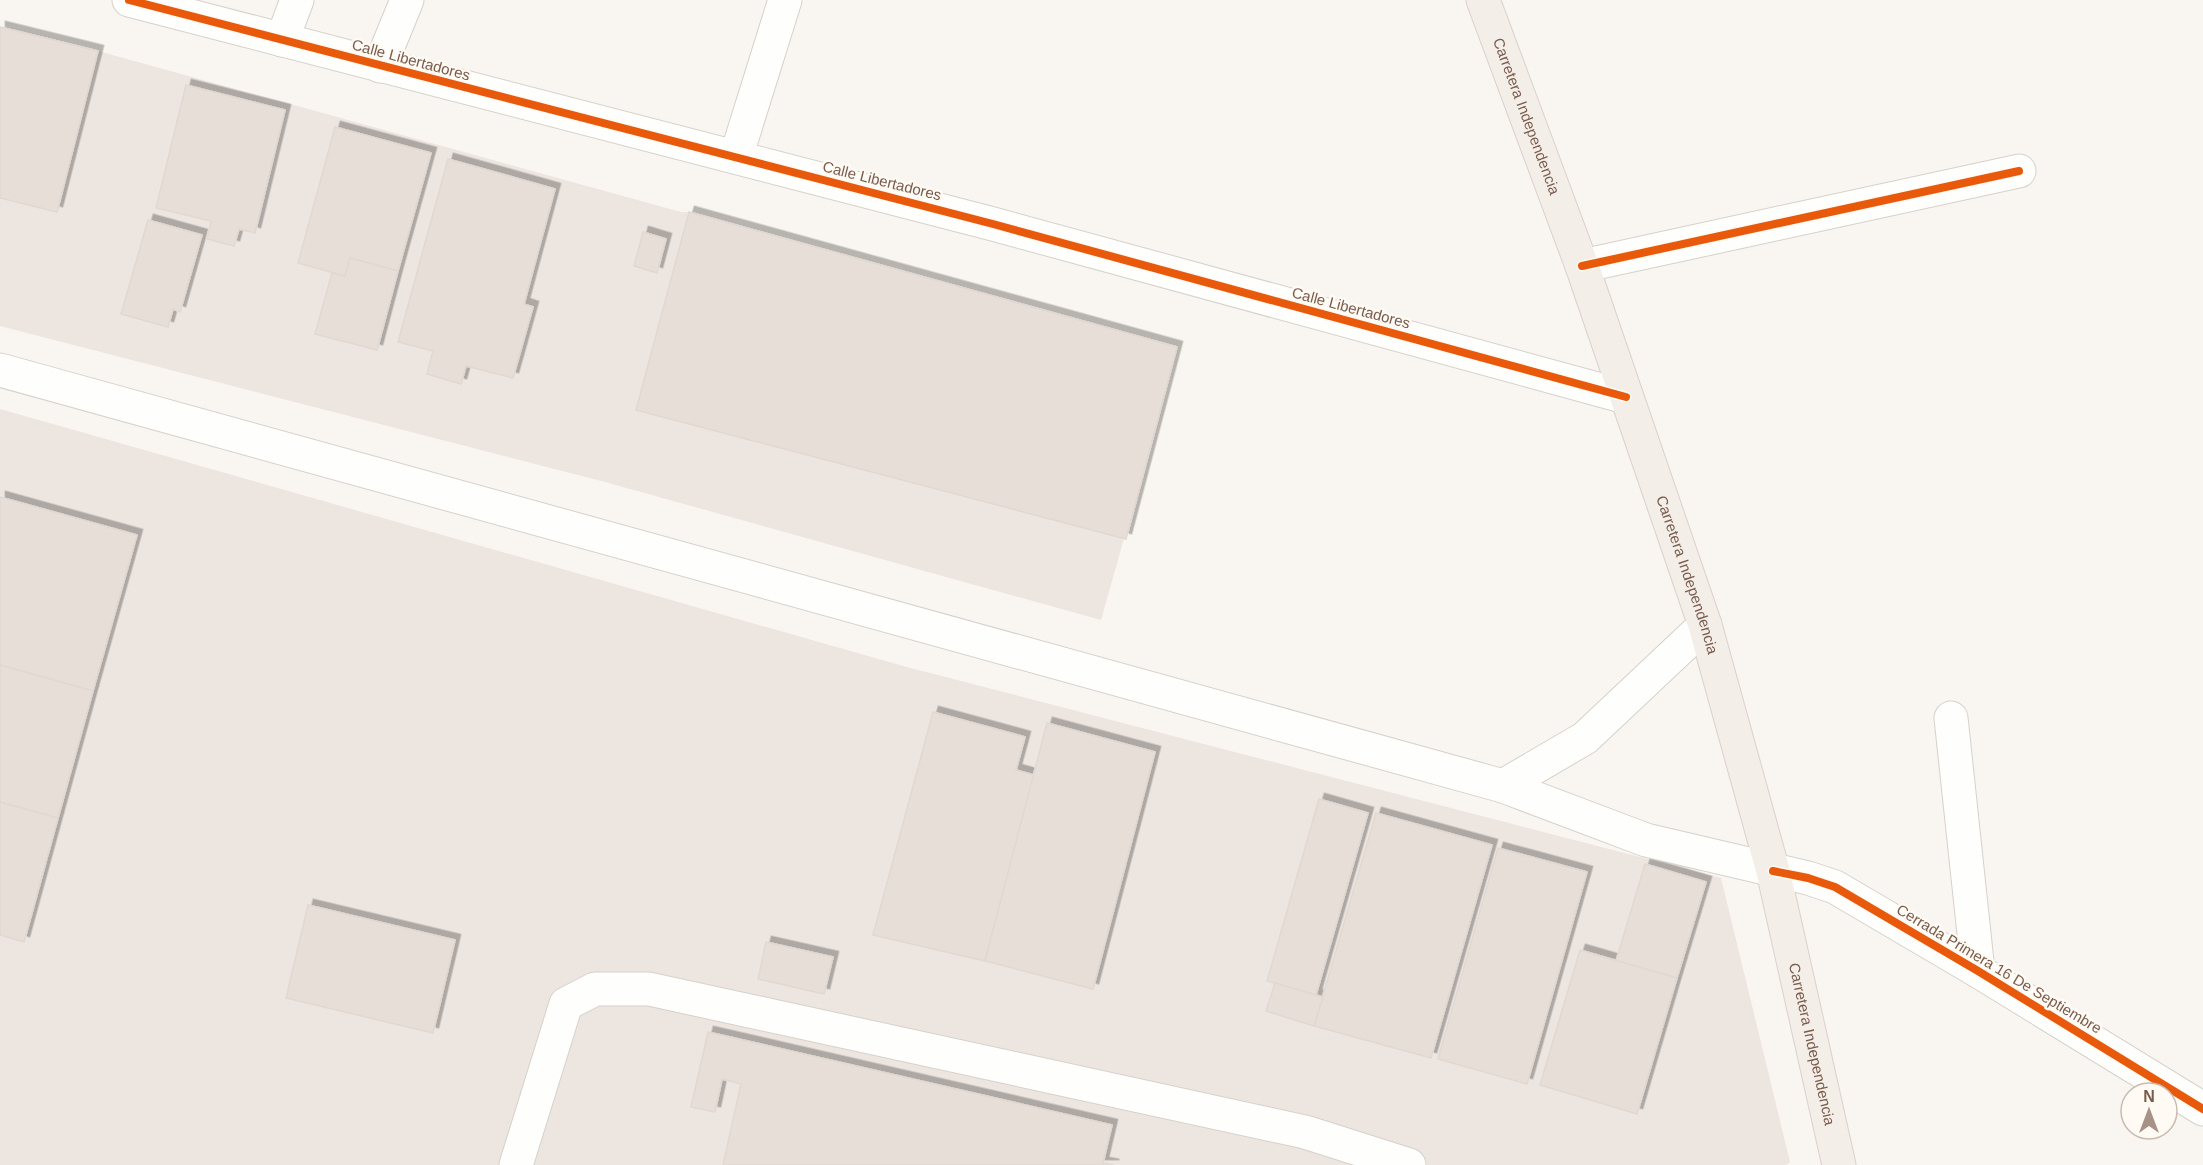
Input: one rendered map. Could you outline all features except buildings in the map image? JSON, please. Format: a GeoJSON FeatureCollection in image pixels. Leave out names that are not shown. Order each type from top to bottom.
{"type":"FeatureCollection","features":[{"type":"Feature","properties":{"kind":"main road","name":"Carretera Independencia"},"geometry":{"type":"LineString","coordinates":[[1483,0],[1582,266],[1705,626],[1773,871],[1839,1165]]}},
{"type":"Feature","properties":{"kind":"street","name":"Calle Libertadores"},"geometry":{"type":"LineString","coordinates":[[129,0],[993,224],[1626,397]]}},
{"type":"Feature","properties":{"kind":"street"},"geometry":{"type":"LineString","coordinates":[[282,40],[297,0]]}},
{"type":"Feature","properties":{"kind":"street"},"geometry":{"type":"LineString","coordinates":[[380,66],[407,0]]}},
{"type":"Feature","properties":{"kind":"street"},"geometry":{"type":"LineString","coordinates":[[736,157],[785,0]]}},
{"type":"Feature","properties":{"kind":"street"},"geometry":{"type":"LineString","coordinates":[[1582,266],[2019,171]]}},
{"type":"Feature","properties":{"kind":"street","name":"Cerrada Primera 16 De Septiembre"},"geometry":{"type":"LineString","coordinates":[[0,370],[1503,786],[1646,840],[1808,878],[1834,887],[1978,971],[2203,1109]]}},
{"type":"Feature","properties":{"kind":"street"},"geometry":{"type":"LineString","coordinates":[[1503,786],[1585,738],[1705,626]]}},
{"type":"Feature","properties":{"kind":"street"},"geometry":{"type":"LineString","coordinates":[[1951,718],[1978,971]]}},
{"type":"Feature","properties":{"kind":"street"},"geometry":{"type":"LineString","coordinates":[[516,1165],[566,1004],[595,989],[649,989],[1305,1132],[1408,1165]]}},
{"type":"Feature","properties":{"kind":"shaded area"},"geometry":{"type":"Polygon","coordinates":[[[0,27],[98,51],[1178,347],[1101,620],[605,482],[0,326],[0,27]]]}},
{"type":"Feature","properties":{"kind":"shaded area"},"geometry":{"type":"Polygon","coordinates":[[[0,409],[903,666],[1721,878],[1790,1162],[1786,1165],[0,1165],[0,409]]]}},
{"type":"Feature","properties":{"kind":"cycle path"},"geometry":{"type":"LineString","coordinates":[[129,0],[993,224],[1626,397]]}},
{"type":"Feature","properties":{"kind":"cycle path"},"geometry":{"type":"LineString","coordinates":[[1582,266],[2019,171]]}},
{"type":"Feature","properties":{"kind":"cycle path"},"geometry":{"type":"LineString","coordinates":[[1773,871],[1808,878],[1835,887],[1978,971],[2203,1109]]}}]}
